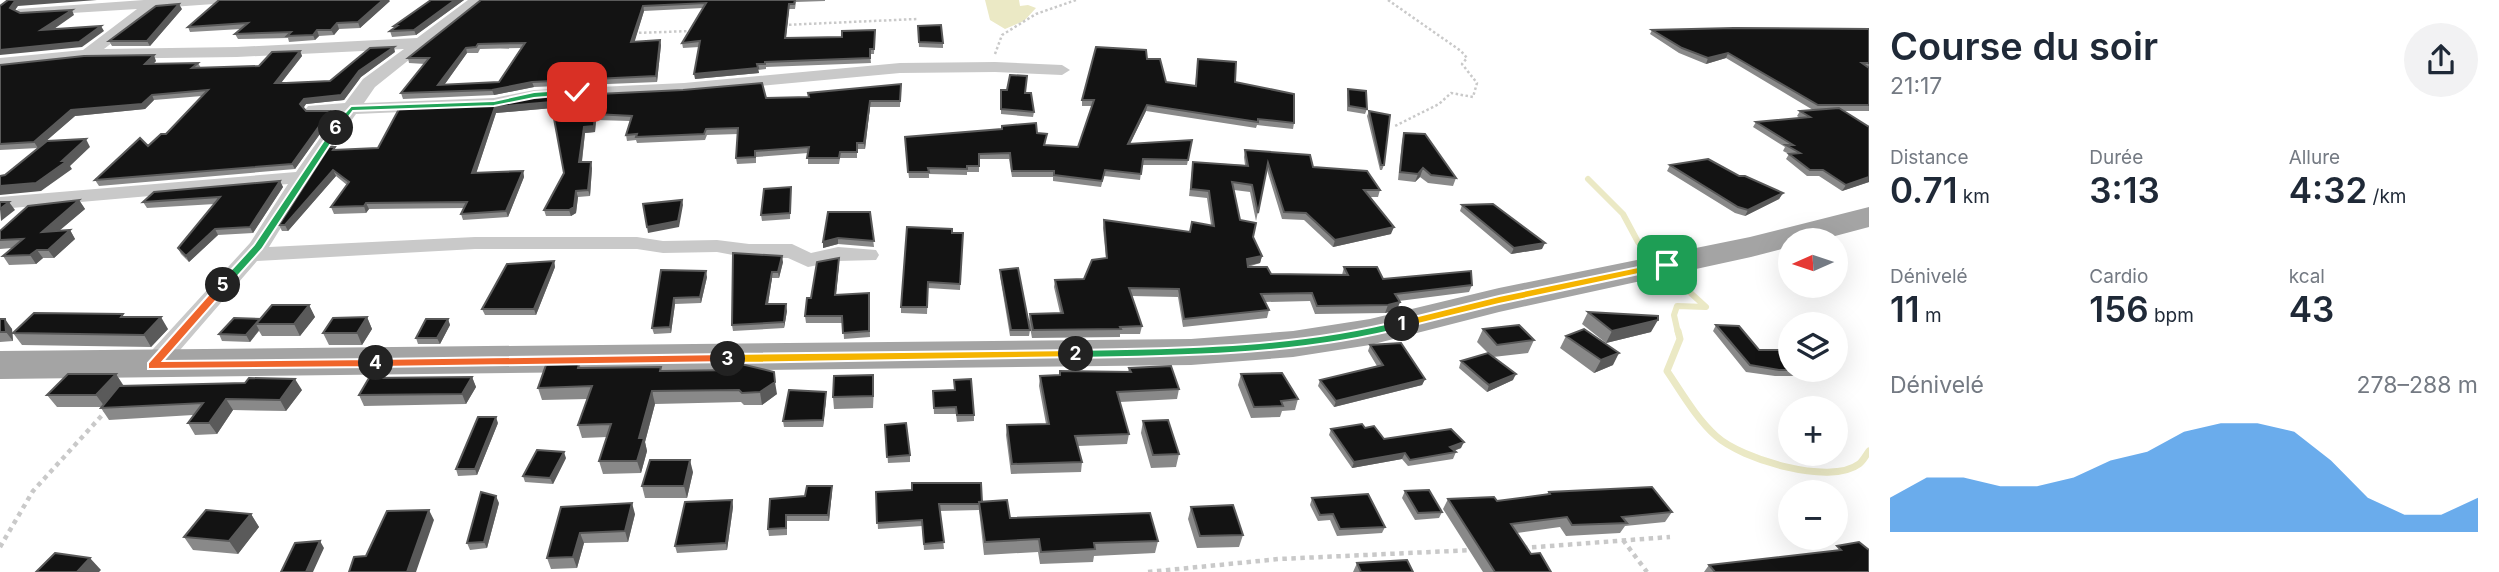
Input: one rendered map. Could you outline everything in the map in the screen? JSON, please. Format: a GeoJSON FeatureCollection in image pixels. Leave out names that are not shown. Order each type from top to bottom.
{"type":"FeatureCollection","features":[{"type":"Feature","properties":{"kind":"main road"},"geometry":{"type":"LineString","coordinates":[[0,365],[152,366],[1163,352],[1293,344],[1370,332],[1499,300],[1751,247],[1869,217]]}},
{"type":"Feature","properties":{"kind":"street"},"geometry":{"type":"LineString","coordinates":[[23,12],[214,0]]}},
{"type":"Feature","properties":{"kind":"street"},"geometry":{"type":"LineString","coordinates":[[152,366],[258,247],[302,177],[375,77],[477,0]]}},
{"type":"Feature","properties":{"kind":"street"},"geometry":{"type":"LineString","coordinates":[[87,54],[153,4]]}},
{"type":"Feature","properties":{"kind":"street"},"geometry":{"type":"LineString","coordinates":[[0,63],[87,54],[237,52],[421,43]]}},
{"type":"Feature","properties":{"kind":"street"},"geometry":{"type":"LineString","coordinates":[[314,110],[494,103],[534,95],[684,88],[900,68],[995,67],[1062,70]]}},
{"type":"Feature","properties":{"kind":"street"},"geometry":{"type":"LineString","coordinates":[[0,203],[302,177]]}},
{"type":"Feature","properties":{"kind":"street"},"geometry":{"type":"LineString","coordinates":[[249,255],[448,244],[636,243],[668,247],[722,246],[748,251],[792,251],[807,260],[838,254],[868,256]]}},
{"type":"Feature","properties":{"kind":"path"},"geometry":{"type":"LineString","coordinates":[[995,67],[996,48],[1002,35],[1036,14],[1076,0]]}},
{"type":"Feature","properties":{"kind":"path"},"geometry":{"type":"LineString","coordinates":[[1388,0],[1461,51],[1467,58],[1462,64],[1477,83],[1473,97],[1451,93],[1439,104],[1394,127]]}},
{"type":"Feature","properties":{"kind":"path"},"geometry":{"type":"LineString","coordinates":[[772,26],[918,19]]}},
{"type":"Feature","properties":{"kind":"path"},"geometry":{"type":"LineString","coordinates":[[633,34],[669,30],[702,31]]}},
{"type":"Feature","properties":{"kind":"path"},"geometry":{"type":"LineString","coordinates":[[0,547],[33,491],[108,408]]}},
{"type":"Feature","properties":{"kind":"path"},"geometry":{"type":"LineString","coordinates":[[1512,548],[1670,537]]}},
{"type":"Feature","properties":{"kind":"path"},"geometry":{"type":"LineString","coordinates":[[1623,540],[1647,572]]}},
{"type":"Feature","properties":{"kind":"path"},"geometry":{"type":"LineString","coordinates":[[1148,572],[1279,559],[1484,550]]}},
{"type":"Feature","properties":{"kind":"shaded area"},"geometry":{"type":"Polygon","coordinates":[[[985,0],[1019,0],[1020,6],[1036,8],[1024,21],[1005,29],[990,20],[985,0]]]}},
{"type":"Feature","properties":{"kind":"building"},"geometry":{"type":"Polygon","coordinates":[[[8,0],[34,0],[15,1],[10,8],[20,13],[72,10],[41,30],[101,26],[79,42],[0,50],[0,6],[8,0]]]}},
{"type":"Feature","properties":{"kind":"building"},"geometry":{"type":"Polygon","coordinates":[[[219,0],[383,0],[358,22],[337,23],[331,30],[317,30],[313,35],[287,36],[291,32],[235,34],[248,23],[188,27],[219,0]]]}},
{"type":"Feature","properties":{"kind":"building"},"geometry":{"type":"Polygon","coordinates":[[[431,0],[455,0],[414,30],[390,31],[397,26],[394,26],[431,0]]]}},
{"type":"Feature","properties":{"kind":"building"},"geometry":{"type":"Polygon","coordinates":[[[481,0],[795,0],[794,4],[789,4],[785,38],[842,37],[842,31],[875,30],[874,49],[870,49],[870,58],[765,62],[757,64],[758,68],[694,74],[700,41],[682,43],[706,3],[643,6],[631,42],[660,40],[656,76],[532,82],[492,90],[401,93],[429,58],[408,58],[481,0]],[[525,43],[478,44],[476,47],[466,48],[438,85],[499,82],[525,43]]]}},
{"type":"Feature","properties":{"kind":"building"},"geometry":{"type":"Polygon","coordinates":[[[179,4],[147,41],[109,41],[156,6],[179,4]]]}},
{"type":"Feature","properties":{"kind":"building"},"geometry":{"type":"Polygon","coordinates":[[[941,25],[943,43],[919,42],[918,26],[941,25]]]}},
{"type":"Feature","properties":{"kind":"building"},"geometry":{"type":"Polygon","coordinates":[[[1869,29],[1869,63],[1862,63],[1869,68],[1869,105],[1818,105],[1728,53],[1708,58],[1682,48],[1652,30],[1869,29]]]}},
{"type":"Feature","properties":{"kind":"building"},"geometry":{"type":"Polygon","coordinates":[[[394,47],[359,71],[341,95],[304,99],[300,104],[306,111],[330,111],[292,164],[95,180],[140,138],[148,146],[161,134],[166,134],[208,90],[152,95],[142,104],[71,110],[34,142],[0,144],[0,65],[84,56],[154,55],[145,64],[198,63],[192,68],[259,66],[272,52],[300,51],[275,83],[330,81],[370,48],[394,47]]]}},
{"type":"Feature","properties":{"kind":"building"},"geometry":{"type":"Polygon","coordinates":[[[1096,47],[1146,50],[1147,59],[1160,59],[1166,82],[1196,86],[1198,59],[1236,62],[1235,82],[1294,94],[1294,123],[1258,119],[1258,122],[1147,105],[1128,144],[1192,140],[1188,160],[1143,159],[1141,174],[1105,170],[1102,181],[1054,175],[1054,171],[1012,171],[1010,153],[979,154],[979,166],[967,166],[967,169],[928,168],[929,172],[908,172],[905,137],[1002,129],[1002,126],[1036,123],[1037,133],[1047,134],[1044,145],[1078,147],[1094,100],[1082,100],[1096,47]]]}},
{"type":"Feature","properties":{"kind":"building"},"geometry":{"type":"Polygon","coordinates":[[[1010,75],[1027,76],[1025,93],[1031,93],[1034,112],[1001,109],[1001,90],[1007,90],[1010,75]]]}},
{"type":"Feature","properties":{"kind":"building"},"geometry":{"type":"Polygon","coordinates":[[[762,83],[766,98],[809,97],[808,93],[901,84],[900,101],[870,101],[864,143],[857,143],[857,152],[840,152],[839,158],[807,158],[809,147],[755,151],[755,157],[736,158],[738,128],[706,129],[704,134],[636,137],[637,134],[626,135],[632,116],[595,114],[594,126],[584,127],[579,162],[591,162],[588,190],[576,191],[574,207],[569,210],[544,210],[564,173],[551,102],[495,107],[472,173],[523,171],[506,211],[461,214],[467,202],[366,203],[364,206],[331,207],[349,182],[333,170],[285,225],[279,225],[329,147],[335,147],[333,150],[378,148],[399,109],[492,105],[533,97],[683,90],[762,83]]]}},
{"type":"Feature","properties":{"kind":"building"},"geometry":{"type":"Polygon","coordinates":[[[1348,89],[1366,91],[1367,109],[1349,106],[1348,89]]]}},
{"type":"Feature","properties":{"kind":"building"},"geometry":{"type":"Polygon","coordinates":[[[1839,108],[1869,127],[1869,177],[1846,185],[1823,170],[1810,170],[1789,154],[1800,153],[1786,145],[1793,145],[1756,122],[1810,117],[1800,111],[1839,108]]]}},
{"type":"Feature","properties":{"kind":"building"},"geometry":{"type":"Polygon","coordinates":[[[1369,111],[1390,115],[1384,165],[1381,165],[1369,111]]]}},
{"type":"Feature","properties":{"kind":"building"},"geometry":{"type":"Polygon","coordinates":[[[1404,133],[1425,134],[1456,178],[1431,175],[1423,168],[1418,174],[1400,172],[1404,133]]]}},
{"type":"Feature","properties":{"kind":"building"},"geometry":{"type":"Polygon","coordinates":[[[86,139],[62,161],[67,161],[36,183],[0,186],[0,176],[5,175],[47,141],[86,139]]]}},
{"type":"Feature","properties":{"kind":"building"},"geometry":{"type":"Polygon","coordinates":[[[1245,150],[1310,155],[1313,167],[1367,171],[1380,190],[1364,190],[1394,227],[1335,240],[1306,213],[1284,212],[1268,163],[1258,213],[1252,185],[1232,182],[1240,220],[1256,223],[1253,237],[1262,256],[1247,259],[1248,267],[1267,267],[1271,274],[1348,275],[1344,267],[1377,267],[1383,279],[1471,271],[1472,285],[1395,294],[1400,302],[1388,305],[1317,306],[1312,293],[1261,294],[1269,310],[1184,319],[1179,289],[1129,288],[1142,326],[1120,327],[1121,329],[1033,330],[1030,314],[1063,313],[1055,280],[1084,279],[1092,260],[1107,258],[1104,220],[1190,232],[1192,222],[1214,226],[1209,191],[1191,189],[1193,162],[1248,166],[1245,150]]]}},
{"type":"Feature","properties":{"kind":"building"},"geometry":{"type":"Polygon","coordinates":[[[1708,159],[1739,176],[1745,176],[1783,193],[1748,210],[1738,207],[1670,165],[1708,159]]]}},
{"type":"Feature","properties":{"kind":"building"},"geometry":{"type":"Polygon","coordinates":[[[280,181],[250,227],[215,229],[186,256],[178,248],[220,197],[143,202],[154,192],[280,181]]]}},
{"type":"Feature","properties":{"kind":"building"},"geometry":{"type":"Polygon","coordinates":[[[791,187],[790,213],[761,215],[764,189],[791,187]]]}},
{"type":"Feature","properties":{"kind":"building"},"geometry":{"type":"Polygon","coordinates":[[[79,200],[42,232],[70,230],[48,250],[37,250],[30,255],[3,256],[23,239],[0,240],[0,231],[28,206],[79,200]]]}},
{"type":"Feature","properties":{"kind":"building"},"geometry":{"type":"Polygon","coordinates":[[[682,200],[678,221],[647,227],[643,204],[682,200]]]}},
{"type":"Feature","properties":{"kind":"building"},"geometry":{"type":"Polygon","coordinates":[[[0,202],[9,202],[0,209],[0,202]]]}},
{"type":"Feature","properties":{"kind":"building"},"geometry":{"type":"Polygon","coordinates":[[[1493,204],[1545,243],[1514,248],[1462,205],[1493,204]]]}},
{"type":"Feature","properties":{"kind":"building"},"geometry":{"type":"Polygon","coordinates":[[[828,212],[870,212],[874,241],[838,238],[823,242],[828,212]]]}},
{"type":"Feature","properties":{"kind":"building"},"geometry":{"type":"Polygon","coordinates":[[[907,227],[952,229],[952,233],[963,233],[960,284],[928,282],[927,307],[901,307],[907,227]]]}},
{"type":"Feature","properties":{"kind":"building"},"geometry":{"type":"Polygon","coordinates":[[[733,253],[782,256],[778,272],[772,272],[766,304],[786,304],[784,322],[732,325],[733,253]]]}},
{"type":"Feature","properties":{"kind":"building"},"geometry":{"type":"Polygon","coordinates":[[[839,258],[835,295],[869,293],[869,331],[843,333],[842,316],[805,316],[817,262],[839,258]]]}},
{"type":"Feature","properties":{"kind":"building"},"geometry":{"type":"Polygon","coordinates":[[[554,261],[534,309],[482,309],[507,264],[554,261]]]}},
{"type":"Feature","properties":{"kind":"building"},"geometry":{"type":"Polygon","coordinates":[[[1018,268],[1030,330],[1011,330],[1000,270],[1018,268]]]}},
{"type":"Feature","properties":{"kind":"building"},"geometry":{"type":"Polygon","coordinates":[[[661,270],[706,271],[700,297],[674,298],[670,327],[652,328],[661,270]]]}},
{"type":"Feature","properties":{"kind":"building"},"geometry":{"type":"Polygon","coordinates":[[[272,305],[309,305],[294,324],[256,324],[272,305]]]}},
{"type":"Feature","properties":{"kind":"building"},"geometry":{"type":"Polygon","coordinates":[[[1588,312],[1658,316],[1658,320],[1612,331],[1588,312]]]}},
{"type":"Feature","properties":{"kind":"building"},"geometry":{"type":"Polygon","coordinates":[[[34,313],[161,317],[144,335],[13,333],[34,313]]]}},
{"type":"Feature","properties":{"kind":"building"},"geometry":{"type":"Polygon","coordinates":[[[367,317],[357,333],[323,333],[333,318],[367,317]]]}},
{"type":"Feature","properties":{"kind":"building"},"geometry":{"type":"Polygon","coordinates":[[[234,318],[260,319],[246,335],[219,334],[234,318]]]}},
{"type":"Feature","properties":{"kind":"building"},"geometry":{"type":"Polygon","coordinates":[[[0,319],[5,319],[6,332],[0,332],[0,319]]]}},
{"type":"Feature","properties":{"kind":"building"},"geometry":{"type":"Polygon","coordinates":[[[426,319],[448,319],[437,338],[416,338],[426,319]]]}},
{"type":"Feature","properties":{"kind":"building"},"geometry":{"type":"Polygon","coordinates":[[[1519,325],[1534,340],[1497,345],[1483,329],[1519,325]]]}},
{"type":"Feature","properties":{"kind":"building"},"geometry":{"type":"Polygon","coordinates":[[[1716,325],[1739,326],[1759,350],[1778,350],[1778,370],[1750,365],[1716,325]]]}},
{"type":"Feature","properties":{"kind":"building"},"geometry":{"type":"Polygon","coordinates":[[[1584,329],[1619,353],[1601,360],[1566,336],[1584,329]]]}},
{"type":"Feature","properties":{"kind":"building"},"geometry":{"type":"Polygon","coordinates":[[[1401,343],[1425,379],[1336,401],[1320,380],[1383,365],[1370,345],[1401,343]]]}},
{"type":"Feature","properties":{"kind":"building"},"geometry":{"type":"Polygon","coordinates":[[[1488,353],[1516,374],[1489,385],[1461,361],[1488,353]]]}},
{"type":"Feature","properties":{"kind":"building"},"geometry":{"type":"Polygon","coordinates":[[[579,364],[578,368],[661,367],[660,371],[735,370],[741,364],[774,372],[775,382],[760,392],[652,391],[639,438],[644,438],[637,461],[599,461],[611,424],[578,425],[592,386],[538,388],[546,365],[579,364]]]}},
{"type":"Feature","properties":{"kind":"building"},"geometry":{"type":"Polygon","coordinates":[[[1171,366],[1179,389],[1117,392],[1129,434],[1075,436],[1082,462],[1012,464],[1007,425],[1049,424],[1040,376],[1060,375],[1060,371],[1131,372],[1129,368],[1171,366]]]}},
{"type":"Feature","properties":{"kind":"building"},"geometry":{"type":"Polygon","coordinates":[[[1282,373],[1298,399],[1281,401],[1283,406],[1254,407],[1241,374],[1282,373]]]}},
{"type":"Feature","properties":{"kind":"building"},"geometry":{"type":"Polygon","coordinates":[[[68,374],[116,374],[96,395],[47,395],[68,374]]]}},
{"type":"Feature","properties":{"kind":"building"},"geometry":{"type":"Polygon","coordinates":[[[873,375],[873,396],[833,397],[834,376],[873,375]]]}},
{"type":"Feature","properties":{"kind":"building"},"geometry":{"type":"Polygon","coordinates":[[[472,377],[462,394],[359,395],[369,378],[472,377]]]}},
{"type":"Feature","properties":{"kind":"building"},"geometry":{"type":"Polygon","coordinates":[[[249,378],[295,379],[280,400],[226,399],[209,423],[188,423],[203,403],[101,408],[119,386],[245,383],[249,378]]]}},
{"type":"Feature","properties":{"kind":"building"},"geometry":{"type":"Polygon","coordinates":[[[971,379],[974,415],[957,415],[956,407],[934,408],[933,391],[955,390],[954,380],[971,379]]]}},
{"type":"Feature","properties":{"kind":"building"},"geometry":{"type":"Polygon","coordinates":[[[789,390],[826,392],[823,420],[783,421],[789,390]]]}},
{"type":"Feature","properties":{"kind":"building"},"geometry":{"type":"Polygon","coordinates":[[[478,417],[496,417],[475,469],[456,469],[478,417]]]}},
{"type":"Feature","properties":{"kind":"building"},"geometry":{"type":"Polygon","coordinates":[[[1168,420],[1179,454],[1153,455],[1143,421],[1168,420]]]}},
{"type":"Feature","properties":{"kind":"building"},"geometry":{"type":"Polygon","coordinates":[[[906,423],[910,455],[887,457],[885,425],[906,423]]]}},
{"type":"Feature","properties":{"kind":"building"},"geometry":{"type":"Polygon","coordinates":[[[1362,424],[1365,428],[1374,426],[1384,439],[1451,429],[1464,442],[1450,447],[1456,452],[1410,460],[1405,453],[1354,462],[1331,429],[1362,424]]]}},
{"type":"Feature","properties":{"kind":"building"},"geometry":{"type":"Polygon","coordinates":[[[537,450],[564,452],[550,478],[523,476],[537,450]]]}},
{"type":"Feature","properties":{"kind":"building"},"geometry":{"type":"Polygon","coordinates":[[[650,460],[690,460],[684,486],[642,486],[650,460]]]}},
{"type":"Feature","properties":{"kind":"building"},"geometry":{"type":"Polygon","coordinates":[[[912,483],[981,483],[982,502],[939,504],[944,542],[924,544],[922,520],[877,523],[876,492],[912,490],[912,483]]]}},
{"type":"Feature","properties":{"kind":"building"},"geometry":{"type":"Polygon","coordinates":[[[807,486],[832,486],[828,515],[786,515],[786,528],[768,529],[770,499],[805,496],[807,486]]]}},
{"type":"Feature","properties":{"kind":"building"},"geometry":{"type":"Polygon","coordinates":[[[1652,487],[1672,512],[1622,517],[1627,523],[1572,525],[1567,517],[1511,524],[1531,554],[1540,553],[1551,572],[1495,572],[1448,499],[1494,497],[1497,501],[1550,494],[1549,492],[1652,487]]]}},
{"type":"Feature","properties":{"kind":"building"},"geometry":{"type":"Polygon","coordinates":[[[1429,490],[1442,512],[1418,513],[1405,491],[1429,490]]]}},
{"type":"Feature","properties":{"kind":"building"},"geometry":{"type":"Polygon","coordinates":[[[481,492],[496,496],[484,542],[467,543],[481,492]]]}},
{"type":"Feature","properties":{"kind":"building"},"geometry":{"type":"Polygon","coordinates":[[[1368,494],[1385,527],[1340,529],[1333,514],[1320,515],[1312,498],[1368,494]]]}},
{"type":"Feature","properties":{"kind":"building"},"geometry":{"type":"Polygon","coordinates":[[[732,500],[726,543],[675,546],[685,502],[732,500]]]}},
{"type":"Feature","properties":{"kind":"building"},"geometry":{"type":"Polygon","coordinates":[[[1007,500],[1010,518],[1150,513],[1158,541],[1094,543],[1095,549],[1041,552],[1039,539],[985,542],[979,502],[1007,500]]]}},
{"type":"Feature","properties":{"kind":"building"},"geometry":{"type":"Polygon","coordinates":[[[632,503],[625,531],[580,533],[573,557],[547,558],[561,507],[632,503]]]}},
{"type":"Feature","properties":{"kind":"building"},"geometry":{"type":"Polygon","coordinates":[[[1233,505],[1243,535],[1200,536],[1191,507],[1233,505]]]}},
{"type":"Feature","properties":{"kind":"building"},"geometry":{"type":"Polygon","coordinates":[[[206,510],[251,514],[229,541],[184,537],[206,510]]]}},
{"type":"Feature","properties":{"kind":"building"},"geometry":{"type":"Polygon","coordinates":[[[429,510],[407,572],[349,572],[354,557],[366,556],[387,511],[429,510]]]}},
{"type":"Feature","properties":{"kind":"building"},"geometry":{"type":"Polygon","coordinates":[[[320,541],[306,572],[281,572],[295,543],[320,541]]]}},
{"type":"Feature","properties":{"kind":"building"},"geometry":{"type":"Polygon","coordinates":[[[1859,542],[1869,550],[1869,572],[1715,572],[1709,565],[1848,550],[1848,544],[1859,542]]]}},
{"type":"Feature","properties":{"kind":"building"},"geometry":{"type":"Polygon","coordinates":[[[55,553],[90,558],[77,572],[36,572],[55,553]]]}},
{"type":"Feature","properties":{"kind":"building"},"geometry":{"type":"Polygon","coordinates":[[[1407,560],[1413,572],[1361,572],[1357,563],[1407,560]]]}},
{"type":"Feature","properties":{"kind":"waterway"},"geometry":{"type":"LineString","coordinates":[[1588,179],[1623,214],[1638,242],[1651,257]]}},
{"type":"Feature","properties":{"kind":"waterway"},"geometry":{"type":"LineString","coordinates":[[1673,277],[1706,307],[1677,306],[1674,315],[1678,333]]}},
{"type":"Feature","properties":{"kind":"waterway"},"geometry":{"type":"LineString","coordinates":[[1678,331],[1680,339],[1667,371],[1702,421],[1728,445],[1786,467],[1828,472],[1846,470],[1859,464],[1869,451]]}},
{"type":"Feature","properties":{"kind":"route"},"geometry":{"type":"LineString","coordinates":[[577,92],[534,95],[494,103],[393,105],[351,109],[312,162],[258,247],[152,366],[1191,352],[1293,344],[1370,332],[1499,300],[1667,265]]}}]}
